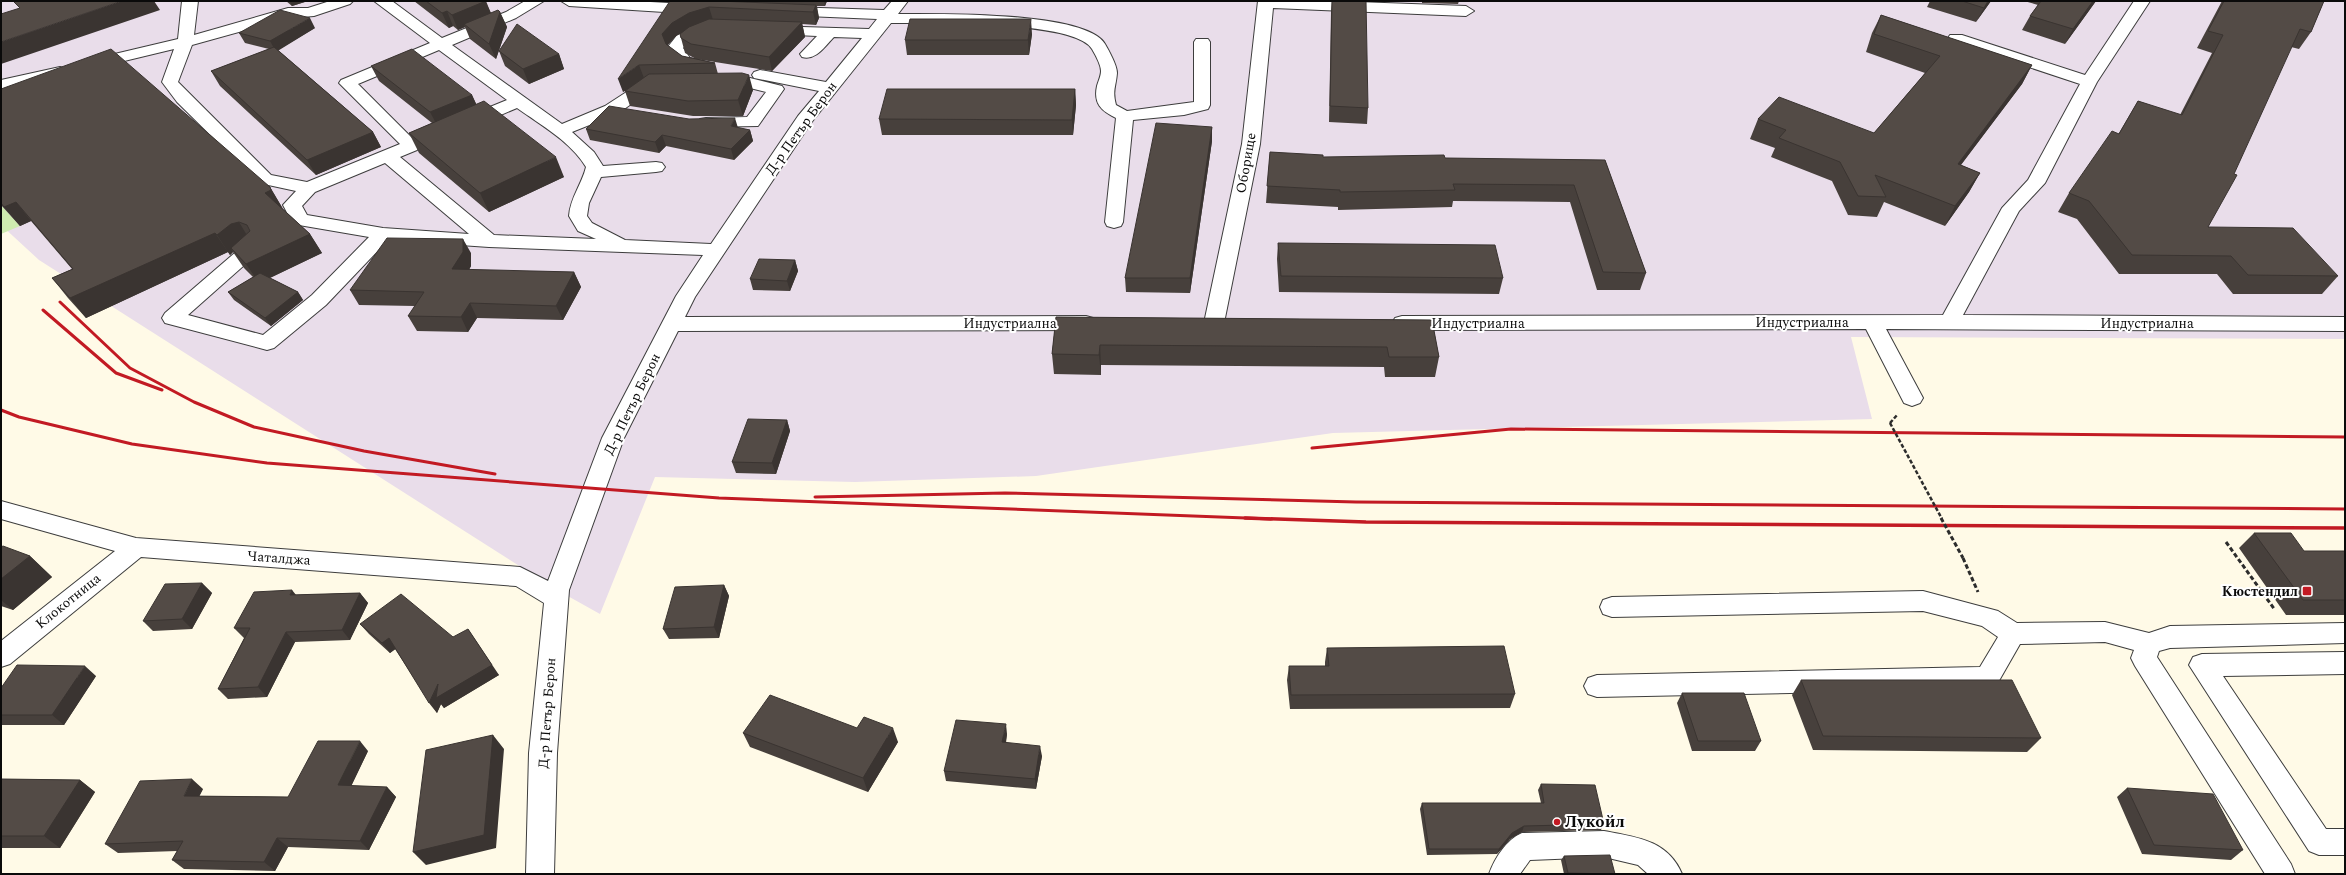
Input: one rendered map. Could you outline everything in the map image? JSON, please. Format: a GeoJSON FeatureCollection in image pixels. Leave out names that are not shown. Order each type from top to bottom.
{"type":"FeatureCollection","features":[{"type":"Feature","properties":{"kind":"street"},"geometry":{"type":"LineString","coordinates":[[190,1],[185,42],[170,82],[183,98],[265,179],[308,188]]}},
{"type":"Feature","properties":{"kind":"street"},"geometry":{"type":"LineString","coordinates":[[1,86],[185,42],[288,13],[309,13],[326,4],[345,1]]}},
{"type":"Feature","properties":{"kind":"street"},"geometry":{"type":"LineString","coordinates":[[382,1],[560,131],[588,156],[595,167],[582,198],[578,216],[585,227],[595,233],[629,247]]}},
{"type":"Feature","properties":{"kind":"street"},"geometry":{"type":"LineString","coordinates":[[536,1],[511,15],[347,83],[418,143],[308,188],[292,205],[300,220],[383,234],[489,241],[717,250]]}},
{"type":"Feature","properties":{"kind":"street"},"geometry":{"type":"LineString","coordinates":[[569,1],[659,3],[709,9]]}},
{"type":"Feature","properties":{"kind":"street","name":"Д-р Петър Берон"},"geometry":{"type":"LineString","coordinates":[[540,874],[543,753],[557,590],[613,438],[686,296],[804,120],[885,16],[900,1]]}},
{"type":"Feature","properties":{"kind":"street"},"geometry":{"type":"LineString","coordinates":[[1949,322],[2011,208],[2036,183],[2089,82],[2142,1]]}},
{"type":"Feature","properties":{"kind":"street"},"geometry":{"type":"LineString","coordinates":[[1266,2],[1466,11]]}},
{"type":"Feature","properties":{"kind":"street","name":"Оборище"},"geometry":{"type":"LineString","coordinates":[[1214,323],[1251,144],[1266,2]]}},
{"type":"Feature","properties":{"kind":"street"},"geometry":{"type":"LineString","coordinates":[[772,11],[993,20],[1036,24],[1082,33],[1098,46],[1109,71],[1104,92],[1108,108],[1125,116],[1184,110],[1202,105],[1202,42]]}},
{"type":"Feature","properties":{"kind":"street"},"geometry":{"type":"LineString","coordinates":[[720,27],[697,31],[684,37],[676,48],[677,56],[690,64],[830,88]]}},
{"type":"Feature","properties":{"kind":"street"},"geometry":{"type":"LineString","coordinates":[[759,28],[872,34]]}},
{"type":"Feature","properties":{"kind":"street"},"geometry":{"type":"LineString","coordinates":[[808,54],[830,32]]}},
{"type":"Feature","properties":{"kind":"street"},"geometry":{"type":"LineString","coordinates":[[1956,38],[2089,82]]}},
{"type":"Feature","properties":{"kind":"street"},"geometry":{"type":"LineString","coordinates":[[693,123],[752,122],[776,89],[746,82],[706,83]]}},
{"type":"Feature","properties":{"kind":"street"},"geometry":{"type":"LineString","coordinates":[[560,131],[611,110],[650,83],[666,83]]}},
{"type":"Feature","properties":{"kind":"street"},"geometry":{"type":"LineString","coordinates":[[454,128],[519,101]]}},
{"type":"Feature","properties":{"kind":"street"},"geometry":{"type":"LineString","coordinates":[[611,110],[634,114]]}},
{"type":"Feature","properties":{"kind":"street"},"geometry":{"type":"LineString","coordinates":[[1114,222],[1125,116]]}},
{"type":"Feature","properties":{"kind":"street"},"geometry":{"type":"LineString","coordinates":[[388,156],[489,241]]}},
{"type":"Feature","properties":{"kind":"street"},"geometry":{"type":"LineString","coordinates":[[594,172],[656,167]]}},
{"type":"Feature","properties":{"kind":"street"},"geometry":{"type":"LineString","coordinates":[[251,249],[172,318],[267,343],[319,300],[383,234]]}},
{"type":"Feature","properties":{"kind":"street"},"geometry":{"type":"LineString","coordinates":[[1872,322],[1912,398]]}},
{"type":"Feature","properties":{"kind":"street","name":"Индустриална"},"geometry":{"type":"LineString","coordinates":[[1380,323],[1949,322],[2345,324]]}},
{"type":"Feature","properties":{"kind":"street","name":"Индустриална"},"geometry":{"type":"LineString","coordinates":[[672,324],[1102,323]]}},
{"type":"Feature","properties":{"kind":"street","name":"Чаталджа"},"geometry":{"type":"LineString","coordinates":[[1,510],[136,547],[520,577],[556,598]]}},
{"type":"Feature","properties":{"kind":"street","name":"Клокотница"},"geometry":{"type":"LineString","coordinates":[[1,656],[136,547]]}},
{"type":"Feature","properties":{"kind":"street"},"geometry":{"type":"LineString","coordinates":[[1612,607],[1923,601],[1989,618],[2013,634],[2105,632],[2149,644],[2170,637],[2345,633]]}},
{"type":"Feature","properties":{"kind":"street"},"geometry":{"type":"LineString","coordinates":[[1597,686],[1987,678],[2013,634]]}},
{"type":"Feature","properties":{"kind":"street"},"geometry":{"type":"LineString","coordinates":[[2149,644],[2144,658],[2281,874]]}},
{"type":"Feature","properties":{"kind":"street"},"geometry":{"type":"LineString","coordinates":[[2345,663],[2202,665],[2319,842],[2345,842]]}},
{"type":"Feature","properties":{"kind":"street"},"geometry":{"type":"LineString","coordinates":[[1502,874],[1522,847],[1604,844],[1646,854],[1668,874]]}},
{"type":"Feature","properties":{"kind":"path"},"geometry":{"type":"LineString","coordinates":[[1890,423],[1963,558],[1989,618]]}},
{"type":"Feature","properties":{"kind":"path"},"geometry":{"type":"LineString","coordinates":[[2226,542],[2293,634]]}},
{"type":"Feature","properties":{"kind":"shaded area"},"geometry":{"type":"Polygon","coordinates":[[[1,1],[2345,1],[2345,339],[1851,337],[1872,419],[1333,433],[1036,476],[855,482],[655,477],[600,614],[557,590],[39,260],[1,225],[1,1]]]}},
{"type":"Feature","properties":{"kind":"green space"},"geometry":{"type":"Polygon","coordinates":[[[1,205],[20,226],[1,234],[1,205]]]}},
{"type":"Feature","properties":{"kind":"building"},"geometry":{"type":"Polygon","coordinates":[[[122,1],[1,42],[1,14],[20,8],[14,2],[122,1]]]}},
{"type":"Feature","properties":{"kind":"building"},"geometry":{"type":"Polygon","coordinates":[[[426,1],[486,1],[452,15],[447,11],[442,13],[426,1]]]}},
{"type":"Feature","properties":{"kind":"building"},"geometry":{"type":"Polygon","coordinates":[[[670,1],[719,1],[816,5],[813,12],[709,7],[689,13],[672,23],[662,34],[666,44],[682,56],[715,63],[639,65],[618,79],[670,1]]]}},
{"type":"Feature","properties":{"kind":"building"},"geometry":{"type":"Polygon","coordinates":[[[1332,1],[1366,1],[1368,108],[1330,106],[1332,1]]]}},
{"type":"Feature","properties":{"kind":"building"},"geometry":{"type":"Polygon","coordinates":[[[1962,1],[1988,1],[1984,8],[1962,1]]]}},
{"type":"Feature","properties":{"kind":"building"},"geometry":{"type":"Polygon","coordinates":[[[2041,1],[2093,1],[2073,29],[2030,16],[2041,1]]]}},
{"type":"Feature","properties":{"kind":"building"},"geometry":{"type":"Polygon","coordinates":[[[2224,1],[2324,1],[2311,32],[2300,29],[2234,174],[2237,175],[2208,227],[2293,228],[2338,276],[2248,275],[2231,256],[2132,255],[2089,201],[2069,193],[2112,131],[2119,134],[2138,101],[2182,115],[2223,35],[2208,31],[2224,1]]]}},
{"type":"Feature","properties":{"kind":"building"},"geometry":{"type":"Polygon","coordinates":[[[280,10],[310,18],[270,41],[239,33],[280,10]]]}},
{"type":"Feature","properties":{"kind":"building"},"geometry":{"type":"Polygon","coordinates":[[[498,10],[500,12],[489,44],[464,24],[498,10]]]}},
{"type":"Feature","properties":{"kind":"building"},"geometry":{"type":"Polygon","coordinates":[[[1881,15],[2032,65],[1958,164],[1980,173],[1955,206],[1875,175],[1886,197],[1858,196],[1840,162],[1779,138],[1786,130],[1758,119],[1779,97],[1874,133],[1940,56],[1874,34],[1881,15]]]}},
{"type":"Feature","properties":{"kind":"building"},"geometry":{"type":"Polygon","coordinates":[[[709,19],[802,22],[769,57],[691,44],[681,38],[680,34],[689,27],[709,19]]]}},
{"type":"Feature","properties":{"kind":"building"},"geometry":{"type":"Polygon","coordinates":[[[910,19],[1031,19],[1028,40],[905,40],[910,19]]]}},
{"type":"Feature","properties":{"kind":"building"},"geometry":{"type":"Polygon","coordinates":[[[517,24],[559,54],[523,69],[499,51],[517,24]]]}},
{"type":"Feature","properties":{"kind":"building"},"geometry":{"type":"Polygon","coordinates":[[[274,47],[373,132],[307,160],[211,71],[274,47]]]}},
{"type":"Feature","properties":{"kind":"building"},"geometry":{"type":"Polygon","coordinates":[[[111,49],[270,187],[271,190],[265,193],[310,234],[246,264],[231,248],[250,231],[247,225],[239,222],[231,224],[217,235],[215,233],[70,298],[52,278],[73,269],[16,202],[4,207],[1,203],[1,89],[111,49]]]}},
{"type":"Feature","properties":{"kind":"building"},"geometry":{"type":"Polygon","coordinates":[[[412,49],[472,95],[430,112],[371,66],[412,49]]]}},
{"type":"Feature","properties":{"kind":"building"},"geometry":{"type":"Polygon","coordinates":[[[742,73],[749,75],[738,100],[688,101],[625,91],[649,74],[742,73]]]}},
{"type":"Feature","properties":{"kind":"building"},"geometry":{"type":"Polygon","coordinates":[[[887,89],[1075,89],[1072,120],[879,119],[887,89]]]}},
{"type":"Feature","properties":{"kind":"building"},"geometry":{"type":"Polygon","coordinates":[[[484,101],[556,157],[480,193],[409,133],[484,101]]]}},
{"type":"Feature","properties":{"kind":"building"},"geometry":{"type":"Polygon","coordinates":[[[609,106],[689,119],[735,118],[731,126],[750,130],[731,149],[662,135],[655,142],[586,129],[609,106]]]}},
{"type":"Feature","properties":{"kind":"building"},"geometry":{"type":"Polygon","coordinates":[[[1156,123],[1212,127],[1190,278],[1125,278],[1156,123]]]}},
{"type":"Feature","properties":{"kind":"building"},"geometry":{"type":"Polygon","coordinates":[[[1270,152],[1323,155],[1323,157],[1444,155],[1445,158],[1605,160],[1646,273],[1603,272],[1574,185],[1453,184],[1455,190],[1340,192],[1340,190],[1267,186],[1270,152]]]}},
{"type":"Feature","properties":{"kind":"building"},"geometry":{"type":"Polygon","coordinates":[[[387,238],[463,239],[463,252],[452,269],[574,272],[556,306],[470,303],[461,317],[408,316],[424,292],[350,290],[387,238]]]}},
{"type":"Feature","properties":{"kind":"building"},"geometry":{"type":"Polygon","coordinates":[[[1278,243],[1495,245],[1503,278],[1281,276],[1278,243]]]}},
{"type":"Feature","properties":{"kind":"building"},"geometry":{"type":"Polygon","coordinates":[[[759,259],[795,260],[787,281],[750,279],[759,259]]]}},
{"type":"Feature","properties":{"kind":"building"},"geometry":{"type":"Polygon","coordinates":[[[260,273],[298,292],[265,318],[228,292],[260,273]]]}},
{"type":"Feature","properties":{"kind":"building"},"geometry":{"type":"Polygon","coordinates":[[[1056,317],[1432,320],[1439,357],[1389,357],[1387,347],[1100,345],[1099,355],[1052,354],[1056,317]]]}},
{"type":"Feature","properties":{"kind":"building"},"geometry":{"type":"Polygon","coordinates":[[[748,419],[787,420],[772,463],[732,462],[748,419]]]}},
{"type":"Feature","properties":{"kind":"building"},"geometry":{"type":"Polygon","coordinates":[[[2254,533],[2291,533],[2304,551],[2345,551],[2345,600],[2303,600],[2254,533]]]}},
{"type":"Feature","properties":{"kind":"building"},"geometry":{"type":"Polygon","coordinates":[[[3,546],[30,556],[1,579],[1,547],[3,546]]]}},
{"type":"Feature","properties":{"kind":"building"},"geometry":{"type":"Polygon","coordinates":[[[202,583],[182,619],[143,621],[165,584],[202,583]]]}},
{"type":"Feature","properties":{"kind":"building"},"geometry":{"type":"Polygon","coordinates":[[[724,585],[714,627],[663,629],[675,587],[724,585]]]}},
{"type":"Feature","properties":{"kind":"building"},"geometry":{"type":"Polygon","coordinates":[[[292,590],[290,595],[360,593],[342,630],[286,632],[258,687],[218,689],[250,628],[234,628],[254,592],[292,590]]]}},
{"type":"Feature","properties":{"kind":"building"},"geometry":{"type":"Polygon","coordinates":[[[401,594],[453,637],[468,629],[492,665],[436,698],[438,684],[429,703],[389,638],[382,643],[360,624],[401,594]]]}},
{"type":"Feature","properties":{"kind":"building"},"geometry":{"type":"Polygon","coordinates":[[[1504,646],[1515,694],[1291,695],[1289,666],[1329,666],[1327,648],[1504,646]]]}},
{"type":"Feature","properties":{"kind":"building"},"geometry":{"type":"Polygon","coordinates":[[[17,665],[85,666],[52,715],[1,715],[1,688],[17,665]]]}},
{"type":"Feature","properties":{"kind":"building"},"geometry":{"type":"Polygon","coordinates":[[[1801,680],[2012,680],[2041,738],[1823,736],[1801,680]]]}},
{"type":"Feature","properties":{"kind":"building"},"geometry":{"type":"Polygon","coordinates":[[[1682,693],[1744,693],[1761,741],[1698,741],[1682,693]]]}},
{"type":"Feature","properties":{"kind":"building"},"geometry":{"type":"Polygon","coordinates":[[[770,695],[857,728],[864,717],[893,728],[863,778],[743,733],[770,695]]]}},
{"type":"Feature","properties":{"kind":"building"},"geometry":{"type":"Polygon","coordinates":[[[956,720],[1006,724],[1002,742],[1040,746],[1035,779],[944,771],[956,720]]]}},
{"type":"Feature","properties":{"kind":"building"},"geometry":{"type":"Polygon","coordinates":[[[493,735],[484,835],[413,852],[426,750],[493,735]]]}},
{"type":"Feature","properties":{"kind":"building"},"geometry":{"type":"Polygon","coordinates":[[[318,741],[360,741],[338,785],[387,787],[360,841],[277,838],[264,862],[172,860],[183,841],[105,844],[140,781],[192,779],[184,796],[288,797],[318,741]]]}},
{"type":"Feature","properties":{"kind":"building"},"geometry":{"type":"Polygon","coordinates":[[[1,779],[80,780],[44,836],[1,836],[1,779]]]}},
{"type":"Feature","properties":{"kind":"building"},"geometry":{"type":"Polygon","coordinates":[[[1541,784],[1595,785],[1604,824],[1524,826],[1512,833],[1499,849],[1429,849],[1422,803],[1544,803],[1541,784]]]}},
{"type":"Feature","properties":{"kind":"building"},"geometry":{"type":"Polygon","coordinates":[[[2127,788],[2213,794],[2243,850],[2154,845],[2127,788]]]}},
{"type":"Feature","properties":{"kind":"building"},"geometry":{"type":"Polygon","coordinates":[[[1610,855],[1615,874],[1568,873],[1564,856],[1610,855]]]}},
{"type":"Feature","properties":{"kind":"railway"},"geometry":{"type":"LineString","coordinates":[[60,302],[130,368],[194,402],[254,427],[364,451],[495,474]]}},
{"type":"Feature","properties":{"kind":"railway"},"geometry":{"type":"LineString","coordinates":[[43,310],[116,373],[162,390]]}},
{"type":"Feature","properties":{"kind":"railway"},"geometry":{"type":"LineString","coordinates":[[1,410],[19,417],[132,444],[267,463],[719,498],[1250,518]]}},
{"type":"Feature","properties":{"kind":"railway"},"geometry":{"type":"LineString","coordinates":[[1312,448],[1511,429],[2345,437]]}},
{"type":"Feature","properties":{"kind":"railway"},"geometry":{"type":"LineString","coordinates":[[815,497],[1005,493],[1356,502],[2345,509]]}},
{"type":"Feature","properties":{"kind":"railway"},"geometry":{"type":"LineString","coordinates":[[1245,518],[1250,518]]}},
{"type":"Feature","properties":{"kind":"railway"},"geometry":{"type":"LineString","coordinates":[[1250,518],[1366,522],[2345,528]]}},
{"type":"Feature","properties":{"kind":"railway"},"geometry":{"type":"LineString","coordinates":[[1250,518],[1272,519]]}},
{"type":"Feature","properties":{"kind":"place","name":"Кюстендил"},"geometry":{"type":"Point","coordinates":[2307,591]}},
{"type":"Feature","properties":{"kind":"place","name":"Лукойл"},"geometry":{"type":"Point","coordinates":[1557,822]}}]}
